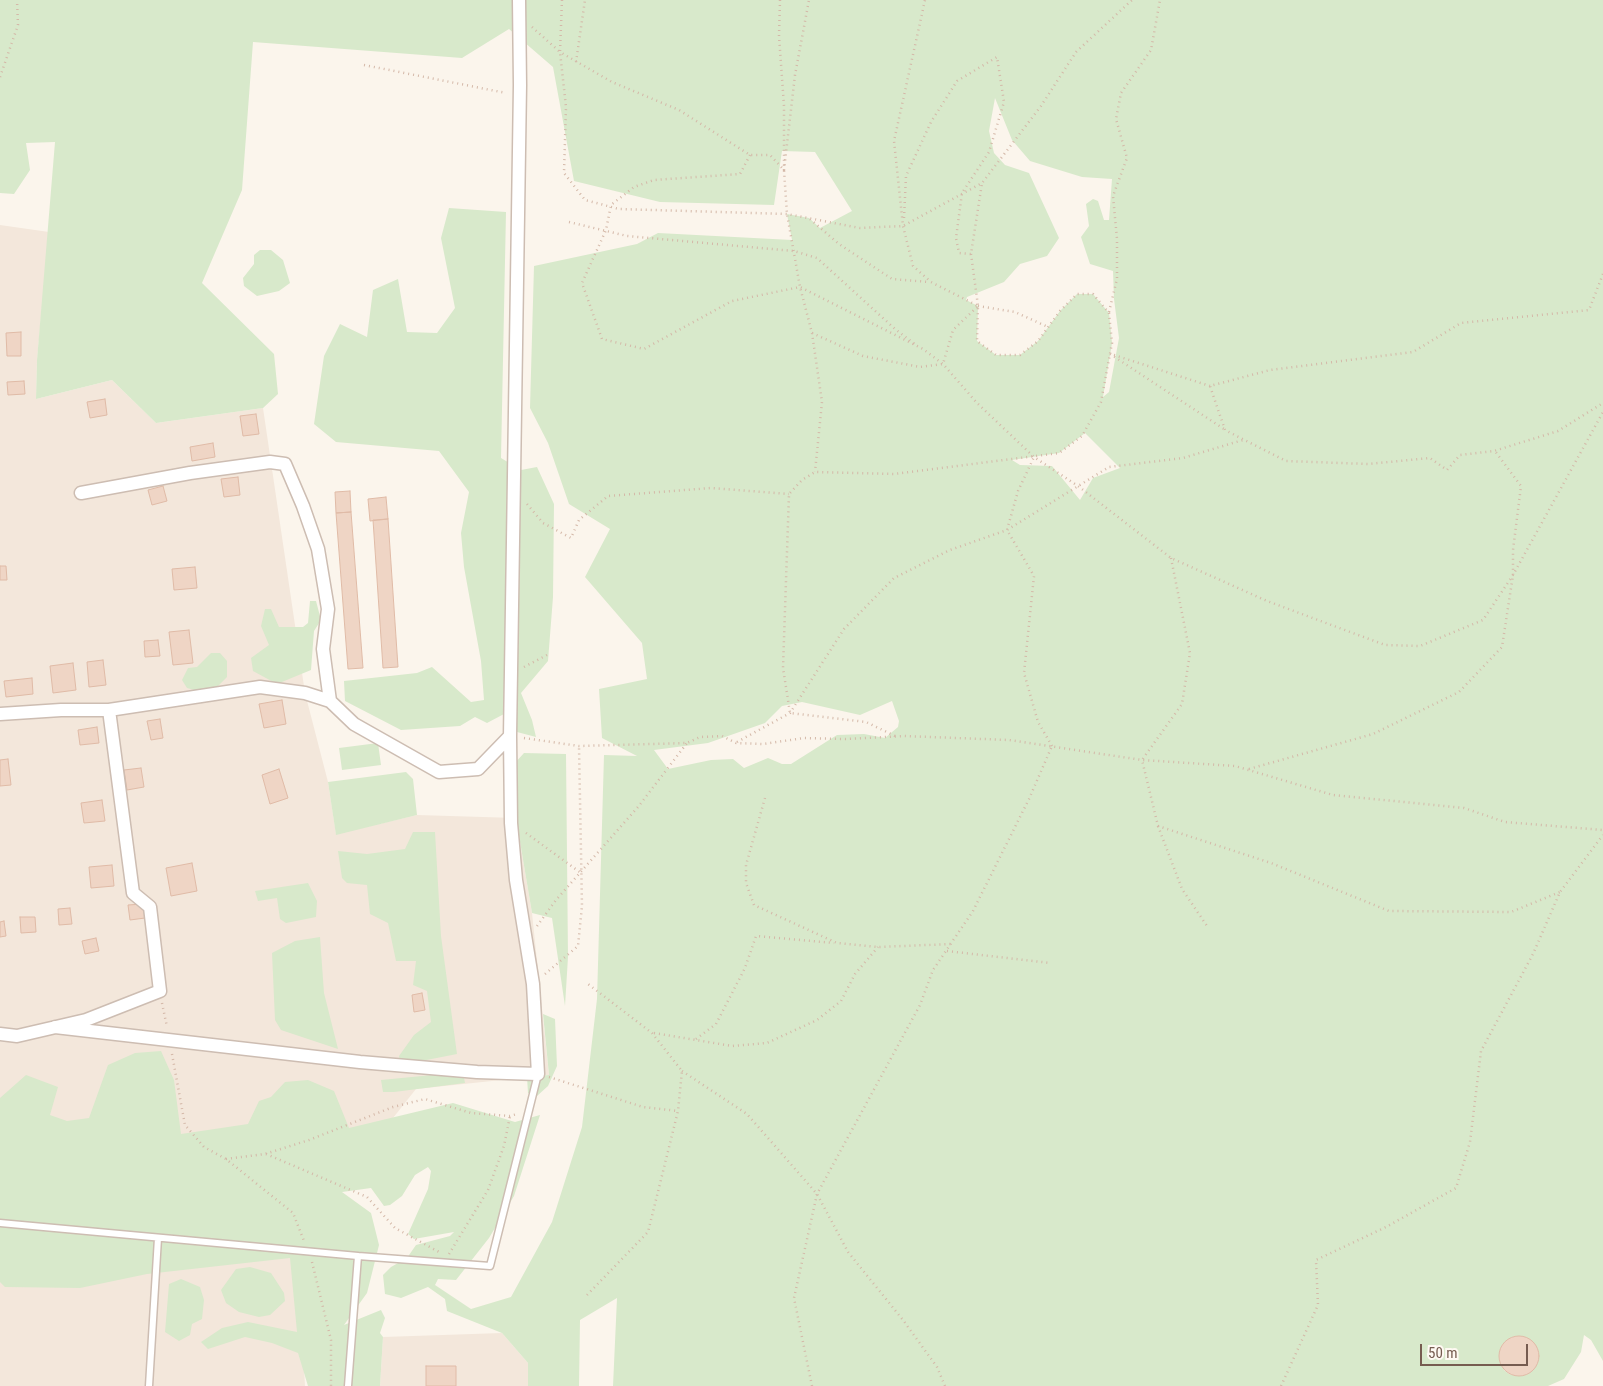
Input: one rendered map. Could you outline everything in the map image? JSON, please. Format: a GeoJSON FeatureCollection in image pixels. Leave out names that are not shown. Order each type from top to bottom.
{"type":"FeatureCollection","features":[{"type":"Feature","properties":{"kind":"street"},"geometry":{"type":"LineString","coordinates":[[55,1027],[360,1062],[477,1072],[538,1074],[533,984],[525,941],[511,823],[510,674],[520,96],[519,0]]}},
{"type":"Feature","properties":{"kind":"street"},"geometry":{"type":"LineString","coordinates":[[81,493],[190,472],[270,462],[284,464],[303,506],[318,549],[328,609],[323,650],[330,701]]}},
{"type":"Feature","properties":{"kind":"street"},"geometry":{"type":"LineString","coordinates":[[0,714],[60,710],[109,710],[260,687],[305,693],[330,701],[354,724],[439,772],[478,769],[510,736]]}},
{"type":"Feature","properties":{"kind":"street"},"geometry":{"type":"LineString","coordinates":[[0,1034],[17,1036],[86,1020],[160,991],[150,907],[133,893],[109,710]]}},
{"type":"Feature","properties":{"kind":"lane"},"geometry":{"type":"LineString","coordinates":[[0,1222],[358,1256],[490,1266],[538,1074]]}},
{"type":"Feature","properties":{"kind":"lane"},"geometry":{"type":"LineString","coordinates":[[149,1386],[158,1238]]}},
{"type":"Feature","properties":{"kind":"lane"},"geometry":{"type":"LineString","coordinates":[[348,1386],[358,1256]]}},
{"type":"Feature","properties":{"kind":"path"},"geometry":{"type":"LineString","coordinates":[[0,77],[18,25],[18,0]]}},
{"type":"Feature","properties":{"kind":"path"},"geometry":{"type":"LineString","coordinates":[[562,0],[560,52],[566,107],[564,173],[585,200],[611,205],[619,209],[787,214],[860,228],[903,226],[982,183],[1041,106],[1076,52],[1132,0]]}},
{"type":"Feature","properties":{"kind":"path"},"geometry":{"type":"LineString","coordinates":[[576,62],[586,0]]}},
{"type":"Feature","properties":{"kind":"path"},"geometry":{"type":"LineString","coordinates":[[780,0],[779,36],[784,106],[784,170],[787,214],[800,287],[812,333],[822,402],[815,472]]}},
{"type":"Feature","properties":{"kind":"path"},"geometry":{"type":"LineString","coordinates":[[784,170],[794,75],[809,0]]}},
{"type":"Feature","properties":{"kind":"path"},"geometry":{"type":"LineString","coordinates":[[925,0],[894,141],[903,226],[913,266],[931,282],[978,306],[1015,312],[1048,327]]}},
{"type":"Feature","properties":{"kind":"path"},"geometry":{"type":"LineString","coordinates":[[790,713],[783,668],[789,494],[802,480],[815,472],[894,474],[1059,453],[1082,436],[1101,402],[1112,343],[1108,313],[1117,278],[1117,239],[1113,196],[1127,158],[1116,119],[1121,93],[1152,50],[1160,0]]}},
{"type":"Feature","properties":{"kind":"path"},"geometry":{"type":"LineString","coordinates":[[519,15],[560,52],[576,62],[612,82],[679,110],[750,155],[770,155],[784,170]]}},
{"type":"Feature","properties":{"kind":"path"},"geometry":{"type":"LineString","coordinates":[[903,226],[906,176],[931,122],[957,81],[997,57],[1004,102],[989,152],[962,193],[956,238],[959,253],[971,254]]}},
{"type":"Feature","properties":{"kind":"path"},"geometry":{"type":"LineString","coordinates":[[364,65],[520,96]]}},
{"type":"Feature","properties":{"kind":"path"},"geometry":{"type":"LineString","coordinates":[[750,155],[740,174],[654,180],[634,187],[611,205],[606,230],[582,283],[602,339],[644,349],[732,301],[800,287],[923,350]]}},
{"type":"Feature","properties":{"kind":"path"},"geometry":{"type":"LineString","coordinates":[[982,183],[971,254],[978,306],[977,341],[996,355],[1020,354],[1038,341],[1060,311],[1077,294],[1093,294],[1108,313]]}},
{"type":"Feature","properties":{"kind":"path"},"geometry":{"type":"LineString","coordinates":[[809,218],[839,244],[892,279],[931,282]]}},
{"type":"Feature","properties":{"kind":"path"},"geometry":{"type":"LineString","coordinates":[[569,222],[628,236],[794,251],[817,258],[895,329],[943,364],[977,403],[1034,457],[1078,486],[1171,558],[1267,601],[1385,645],[1420,646],[1483,620],[1513,575],[1603,412]]}},
{"type":"Feature","properties":{"kind":"path"},"geometry":{"type":"LineString","coordinates":[[1110,354],[1210,386],[1270,370],[1413,352],[1460,323],[1589,310],[1603,274]]}},
{"type":"Feature","properties":{"kind":"path"},"geometry":{"type":"LineString","coordinates":[[943,364],[953,330],[978,306]]}},
{"type":"Feature","properties":{"kind":"path"},"geometry":{"type":"LineString","coordinates":[[812,333],[863,356],[920,366],[943,364]]}},
{"type":"Feature","properties":{"kind":"path"},"geometry":{"type":"LineString","coordinates":[[1110,354],[1225,430],[1286,461],[1368,464],[1430,458],[1447,470],[1460,455],[1494,451],[1558,431],[1603,402]]}},
{"type":"Feature","properties":{"kind":"path"},"geometry":{"type":"LineString","coordinates":[[1210,386],[1225,430]]}},
{"type":"Feature","properties":{"kind":"path"},"geometry":{"type":"LineString","coordinates":[[736,743],[790,713],[844,629],[894,578],[950,550],[1007,530],[1109,467],[1183,458],[1244,439]]}},
{"type":"Feature","properties":{"kind":"path"},"geometry":{"type":"LineString","coordinates":[[1248,769],[1373,734],[1459,692],[1502,647],[1513,575],[1513,550],[1521,486],[1494,451]]}},
{"type":"Feature","properties":{"kind":"path"},"geometry":{"type":"LineString","coordinates":[[1034,457],[1018,491],[1007,530],[1034,576],[1024,673],[1038,722],[1052,746]]}},
{"type":"Feature","properties":{"kind":"path"},"geometry":{"type":"LineString","coordinates":[[513,488],[544,523],[571,538],[579,520],[608,496],[711,488],[789,494]]}},
{"type":"Feature","properties":{"kind":"path"},"geometry":{"type":"LineString","coordinates":[[1171,558],[1190,653],[1182,704],[1142,760],[1158,826],[1182,889],[1207,926]]}},
{"type":"Feature","properties":{"kind":"path"},"geometry":{"type":"LineString","coordinates":[[510,674],[547,655]]}},
{"type":"Feature","properties":{"kind":"path"},"geometry":{"type":"LineString","coordinates":[[790,713],[866,722],[895,736]]}},
{"type":"Feature","properties":{"kind":"path"},"geometry":{"type":"LineString","coordinates":[[510,736],[579,746],[687,743]]}},
{"type":"Feature","properties":{"kind":"path"},"geometry":{"type":"LineString","coordinates":[[525,941],[556,900],[638,807],[687,743],[700,736],[722,736],[736,743],[763,744],[804,738],[895,736],[1010,740],[1142,760],[1229,765],[1333,795],[1464,808],[1505,822],[1603,830]]}},
{"type":"Feature","properties":{"kind":"path"},"geometry":{"type":"LineString","coordinates":[[533,984],[578,946],[582,906],[579,746]]}},
{"type":"Feature","properties":{"kind":"path"},"geometry":{"type":"LineString","coordinates":[[812,1386],[794,1298],[817,1194],[920,1005],[933,970],[952,944],[982,893],[1029,799],[1052,746]]}},
{"type":"Feature","properties":{"kind":"path"},"geometry":{"type":"LineString","coordinates":[[765,798],[746,865],[746,883],[754,906],[837,943]]}},
{"type":"Feature","properties":{"kind":"path"},"geometry":{"type":"LineString","coordinates":[[511,823],[581,873]]}},
{"type":"Feature","properties":{"kind":"path"},"geometry":{"type":"LineString","coordinates":[[1158,826],[1271,863],[1390,911],[1510,912],[1560,892]]}},
{"type":"Feature","properties":{"kind":"path"},"geometry":{"type":"LineString","coordinates":[[1280,1386],[1318,1305],[1316,1260],[1386,1227],[1456,1188],[1470,1142],[1481,1051],[1533,954],[1560,892],[1603,835]]}},
{"type":"Feature","properties":{"kind":"path"},"geometry":{"type":"LineString","coordinates":[[696,1039],[716,1024],[745,968],[756,936],[878,947],[952,944]]}},
{"type":"Feature","properties":{"kind":"path"},"geometry":{"type":"LineString","coordinates":[[652,1033],[732,1046],[767,1043],[817,1020],[841,1001],[854,974],[878,947]]}},
{"type":"Feature","properties":{"kind":"path"},"geometry":{"type":"LineString","coordinates":[[947,950],[1050,963]]}},
{"type":"Feature","properties":{"kind":"path"},"geometry":{"type":"LineString","coordinates":[[588,984],[652,1033],[682,1071],[747,1114],[817,1194],[848,1252],[908,1328],[936,1367],[945,1386]]}},
{"type":"Feature","properties":{"kind":"path"},"geometry":{"type":"LineString","coordinates":[[160,991],[185,1125],[204,1147],[226,1159],[265,1154],[393,1107],[424,1099],[471,1113],[510,1116],[504,1146],[488,1190],[447,1256],[395,1228],[367,1197],[265,1154]]}},
{"type":"Feature","properties":{"kind":"path"},"geometry":{"type":"LineString","coordinates":[[587,1296],[648,1232],[678,1111],[682,1071]]}},
{"type":"Feature","properties":{"kind":"path"},"geometry":{"type":"LineString","coordinates":[[538,1074],[643,1107],[678,1111]]}},
{"type":"Feature","properties":{"kind":"shaded area"},"geometry":{"type":"Polygon","coordinates":[[[0,225],[49,232],[37,360],[36,399],[112,380],[156,423],[263,408],[305,693],[328,782],[336,834],[417,815],[516,818],[532,913],[549,1075],[416,1089],[297,1239],[305,1386],[0,1386],[0,225]]]}},
{"type":"Feature","properties":{"kind":"shaded area"},"geometry":{"type":"Polygon","coordinates":[[[502,1333],[528,1363],[528,1386],[380,1386],[383,1337],[502,1333]]]}},
{"type":"Feature","properties":{"kind":"green space"},"geometry":{"type":"Polygon","coordinates":[[[0,0],[1603,0],[1603,1361],[1591,1340],[1584,1335],[1581,1352],[1564,1379],[1548,1386],[613,1386],[617,1298],[580,1320],[579,1386],[528,1386],[528,1363],[502,1333],[447,1311],[445,1299],[428,1287],[401,1298],[385,1294],[383,1275],[391,1267],[407,1258],[416,1245],[450,1236],[454,1232],[414,1239],[408,1234],[428,1189],[431,1171],[428,1167],[415,1175],[402,1196],[390,1205],[384,1206],[371,1188],[342,1192],[371,1213],[379,1245],[367,1293],[344,1325],[381,1310],[385,1318],[380,1333],[383,1337],[380,1386],[308,1386],[298,1353],[272,1343],[245,1337],[208,1349],[201,1342],[222,1328],[248,1322],[297,1332],[290,1258],[147,1274],[80,1288],[5,1287],[0,1282],[0,1098],[26,1075],[58,1087],[50,1115],[67,1121],[89,1118],[108,1065],[135,1053],[161,1051],[174,1080],[181,1134],[248,1124],[259,1101],[271,1097],[285,1082],[308,1080],[334,1091],[349,1128],[453,1103],[515,1122],[540,1115],[514,1196],[489,1238],[456,1280],[438,1279],[435,1285],[471,1309],[511,1297],[552,1222],[582,1127],[597,999],[604,755],[637,756],[602,738],[599,689],[647,679],[642,643],[585,577],[610,529],[569,504],[548,443],[530,408],[534,266],[637,244],[658,233],[792,240],[787,214],[809,218],[820,228],[852,211],[815,152],[782,151],[774,205],[660,202],[574,181],[553,67],[509,29],[462,58],[253,42],[242,190],[202,283],[274,354],[278,394],[263,408],[156,423],[112,380],[36,399],[37,360],[55,142],[26,143],[30,170],[14,194],[0,193],[0,0]],[[995,98],[989,131],[994,153],[1005,165],[1029,173],[1059,238],[1047,256],[1020,264],[1004,282],[967,297],[966,300],[978,306],[977,341],[996,355],[1020,355],[1038,341],[1060,311],[1077,294],[1093,294],[1109,313],[1112,343],[1103,397],[1109,392],[1119,338],[1114,299],[1113,271],[1090,264],[1081,237],[1089,226],[1086,204],[1093,199],[1098,201],[1104,220],[1109,220],[1112,179],[1082,177],[1030,161],[1012,140],[995,98]],[[1085,433],[1059,453],[1012,460],[1020,465],[1052,466],[1080,500],[1093,478],[1120,468],[1085,433]],[[892,701],[860,715],[802,702],[782,706],[765,723],[708,743],[654,750],[668,769],[711,760],[733,759],[744,768],[768,758],[782,764],[791,764],[837,735],[864,734],[885,738],[898,727],[899,721],[892,701]],[[1519,1336],[1513,1337],[1502,1345],[1499,1358],[1504,1370],[1509,1374],[1522,1376],[1533,1369],[1538,1358],[1538,1351],[1531,1341],[1519,1336]]]}},
{"type":"Feature","properties":{"kind":"green space"},"geometry":{"type":"Polygon","coordinates":[[[449,208],[506,212],[501,458],[521,470],[537,467],[554,504],[553,597],[548,661],[521,693],[532,720],[536,737],[517,732],[504,714],[487,723],[475,717],[460,726],[401,730],[345,701],[344,681],[417,673],[432,667],[471,702],[484,700],[481,661],[464,567],[461,533],[469,492],[439,451],[336,442],[314,424],[324,356],[340,324],[367,337],[373,290],[398,279],[407,332],[437,333],[455,308],[441,238],[449,208]]]}},
{"type":"Feature","properties":{"kind":"green space"},"geometry":{"type":"Polygon","coordinates":[[[260,250],[271,250],[283,260],[290,283],[279,291],[257,296],[244,286],[243,278],[254,264],[254,255],[260,250]]]}},
{"type":"Feature","properties":{"kind":"green space"},"geometry":{"type":"Polygon","coordinates":[[[310,601],[316,601],[321,620],[314,631],[311,670],[277,684],[253,671],[251,658],[269,645],[261,626],[265,609],[271,609],[279,627],[303,627],[308,623],[310,601]]]}},
{"type":"Feature","properties":{"kind":"green space"},"geometry":{"type":"Polygon","coordinates":[[[211,653],[220,653],[227,661],[227,677],[215,689],[202,692],[187,688],[182,680],[188,668],[197,667],[211,653]]]}},
{"type":"Feature","properties":{"kind":"green space"},"geometry":{"type":"Polygon","coordinates":[[[378,743],[381,765],[342,770],[339,748],[378,743]]]}},
{"type":"Feature","properties":{"kind":"green space"},"geometry":{"type":"Polygon","coordinates":[[[524,753],[566,754],[568,957],[565,1006],[552,918],[532,913],[516,818],[505,774],[524,753]]]}},
{"type":"Feature","properties":{"kind":"green space"},"geometry":{"type":"Polygon","coordinates":[[[406,772],[413,779],[417,815],[336,835],[328,782],[406,772]]]}},
{"type":"Feature","properties":{"kind":"green space"},"geometry":{"type":"Polygon","coordinates":[[[413,832],[435,832],[441,936],[457,1054],[401,1065],[399,1056],[414,1035],[431,1022],[427,991],[413,985],[416,961],[396,961],[388,923],[370,914],[367,885],[347,883],[342,878],[338,851],[367,854],[405,849],[413,832]]]}},
{"type":"Feature","properties":{"kind":"green space"},"geometry":{"type":"Polygon","coordinates":[[[308,883],[317,901],[316,917],[286,923],[280,919],[277,898],[258,901],[255,891],[308,883]]]}},
{"type":"Feature","properties":{"kind":"green space"},"geometry":{"type":"Polygon","coordinates":[[[320,937],[324,993],[338,1049],[281,1030],[275,1020],[272,953],[295,941],[320,937]]]}},
{"type":"Feature","properties":{"kind":"green space"},"geometry":{"type":"Polygon","coordinates":[[[543,1014],[555,1019],[557,1066],[548,1086],[537,1096],[528,1093],[527,1077],[549,1075],[543,1014]]]}},
{"type":"Feature","properties":{"kind":"green space"},"geometry":{"type":"Polygon","coordinates":[[[463,1072],[465,1083],[383,1092],[381,1080],[463,1072]]]}},
{"type":"Feature","properties":{"kind":"green space"},"geometry":{"type":"Polygon","coordinates":[[[250,1267],[271,1273],[284,1293],[285,1301],[270,1315],[259,1317],[239,1312],[226,1303],[221,1290],[236,1269],[250,1267]]]}},
{"type":"Feature","properties":{"kind":"green space"},"geometry":{"type":"Polygon","coordinates":[[[181,1279],[200,1287],[204,1300],[202,1319],[192,1324],[190,1335],[179,1341],[165,1332],[169,1284],[181,1279]]]}},
{"type":"Feature","properties":{"kind":"building"},"geometry":{"type":"Polygon","coordinates":[[[21,332],[21,356],[7,356],[6,333],[21,332]]]}},
{"type":"Feature","properties":{"kind":"building"},"geometry":{"type":"Polygon","coordinates":[[[24,381],[25,394],[8,395],[7,382],[24,381]]]}},
{"type":"Feature","properties":{"kind":"building"},"geometry":{"type":"Polygon","coordinates":[[[105,399],[107,415],[90,418],[87,402],[105,399]]]}},
{"type":"Feature","properties":{"kind":"building"},"geometry":{"type":"Polygon","coordinates":[[[256,414],[259,434],[243,436],[240,416],[256,414]]]}},
{"type":"Feature","properties":{"kind":"building"},"geometry":{"type":"Polygon","coordinates":[[[213,443],[215,457],[192,461],[190,447],[213,443]]]}},
{"type":"Feature","properties":{"kind":"building"},"geometry":{"type":"Polygon","coordinates":[[[238,477],[240,495],[224,497],[221,479],[238,477]]]}},
{"type":"Feature","properties":{"kind":"building"},"geometry":{"type":"Polygon","coordinates":[[[163,486],[167,501],[152,505],[148,490],[163,486]]]}},
{"type":"Feature","properties":{"kind":"building"},"geometry":{"type":"Polygon","coordinates":[[[350,491],[351,512],[336,513],[335,492],[350,491]]]}},
{"type":"Feature","properties":{"kind":"building"},"geometry":{"type":"Polygon","coordinates":[[[386,497],[388,519],[370,521],[368,499],[386,497]]]}},
{"type":"Feature","properties":{"kind":"building"},"geometry":{"type":"Polygon","coordinates":[[[351,512],[363,668],[348,669],[336,513],[351,512]]]}},
{"type":"Feature","properties":{"kind":"building"},"geometry":{"type":"Polygon","coordinates":[[[388,519],[398,667],[383,668],[373,520],[388,519]]]}},
{"type":"Feature","properties":{"kind":"building"},"geometry":{"type":"Polygon","coordinates":[[[0,566],[6,566],[7,580],[0,580],[0,566]]]}},
{"type":"Feature","properties":{"kind":"building"},"geometry":{"type":"Polygon","coordinates":[[[195,567],[197,588],[174,590],[172,569],[195,567]]]}},
{"type":"Feature","properties":{"kind":"building"},"geometry":{"type":"Polygon","coordinates":[[[189,630],[193,663],[173,665],[169,632],[189,630]]]}},
{"type":"Feature","properties":{"kind":"building"},"geometry":{"type":"Polygon","coordinates":[[[158,640],[160,656],[145,657],[144,641],[158,640]]]}},
{"type":"Feature","properties":{"kind":"building"},"geometry":{"type":"Polygon","coordinates":[[[103,660],[106,685],[89,687],[87,662],[103,660]]]}},
{"type":"Feature","properties":{"kind":"building"},"geometry":{"type":"Polygon","coordinates":[[[73,663],[76,690],[53,693],[50,666],[73,663]]]}},
{"type":"Feature","properties":{"kind":"building"},"geometry":{"type":"Polygon","coordinates":[[[32,678],[33,694],[6,697],[4,681],[32,678]]]}},
{"type":"Feature","properties":{"kind":"building"},"geometry":{"type":"Polygon","coordinates":[[[282,700],[286,724],[264,728],[259,704],[282,700]]]}},
{"type":"Feature","properties":{"kind":"building"},"geometry":{"type":"Polygon","coordinates":[[[160,719],[163,738],[151,740],[147,721],[160,719]]]}},
{"type":"Feature","properties":{"kind":"building"},"geometry":{"type":"Polygon","coordinates":[[[97,727],[99,743],[80,745],[78,730],[97,727]]]}},
{"type":"Feature","properties":{"kind":"building"},"geometry":{"type":"Polygon","coordinates":[[[8,759],[11,785],[0,786],[0,760],[8,759]]]}},
{"type":"Feature","properties":{"kind":"building"},"geometry":{"type":"Polygon","coordinates":[[[141,768],[144,787],[127,790],[124,770],[141,768]]]}},
{"type":"Feature","properties":{"kind":"building"},"geometry":{"type":"Polygon","coordinates":[[[279,769],[288,798],[270,804],[262,775],[279,769]]]}},
{"type":"Feature","properties":{"kind":"building"},"geometry":{"type":"Polygon","coordinates":[[[102,800],[105,821],[84,823],[81,803],[102,800]]]}},
{"type":"Feature","properties":{"kind":"building"},"geometry":{"type":"Polygon","coordinates":[[[192,863],[197,891],[171,896],[166,868],[192,863]]]}},
{"type":"Feature","properties":{"kind":"building"},"geometry":{"type":"Polygon","coordinates":[[[112,865],[114,886],[91,888],[89,867],[112,865]]]}},
{"type":"Feature","properties":{"kind":"building"},"geometry":{"type":"Polygon","coordinates":[[[143,904],[145,918],[130,920],[128,905],[143,904]]]}},
{"type":"Feature","properties":{"kind":"building"},"geometry":{"type":"Polygon","coordinates":[[[70,908],[72,924],[59,925],[58,909],[70,908]]]}},
{"type":"Feature","properties":{"kind":"building"},"geometry":{"type":"Polygon","coordinates":[[[20,917],[35,917],[36,932],[21,933],[20,917]]]}},
{"type":"Feature","properties":{"kind":"building"},"geometry":{"type":"Polygon","coordinates":[[[4,921],[6,936],[0,937],[0,922],[4,921]]]}},
{"type":"Feature","properties":{"kind":"building"},"geometry":{"type":"Polygon","coordinates":[[[96,938],[99,951],[85,954],[82,941],[96,938]]]}},
{"type":"Feature","properties":{"kind":"building"},"geometry":{"type":"Polygon","coordinates":[[[422,993],[425,1010],[414,1012],[412,995],[422,993]]]}},
{"type":"Feature","properties":{"kind":"building"},"geometry":{"type":"Polygon","coordinates":[[[1519,1336],[1533,1342],[1539,1356],[1533,1370],[1519,1376],[1505,1370],[1499,1356],[1505,1342],[1519,1336]]]}},
{"type":"Feature","properties":{"kind":"building"},"geometry":{"type":"Polygon","coordinates":[[[426,1366],[456,1366],[456,1386],[426,1386],[426,1366]]]}}]}
